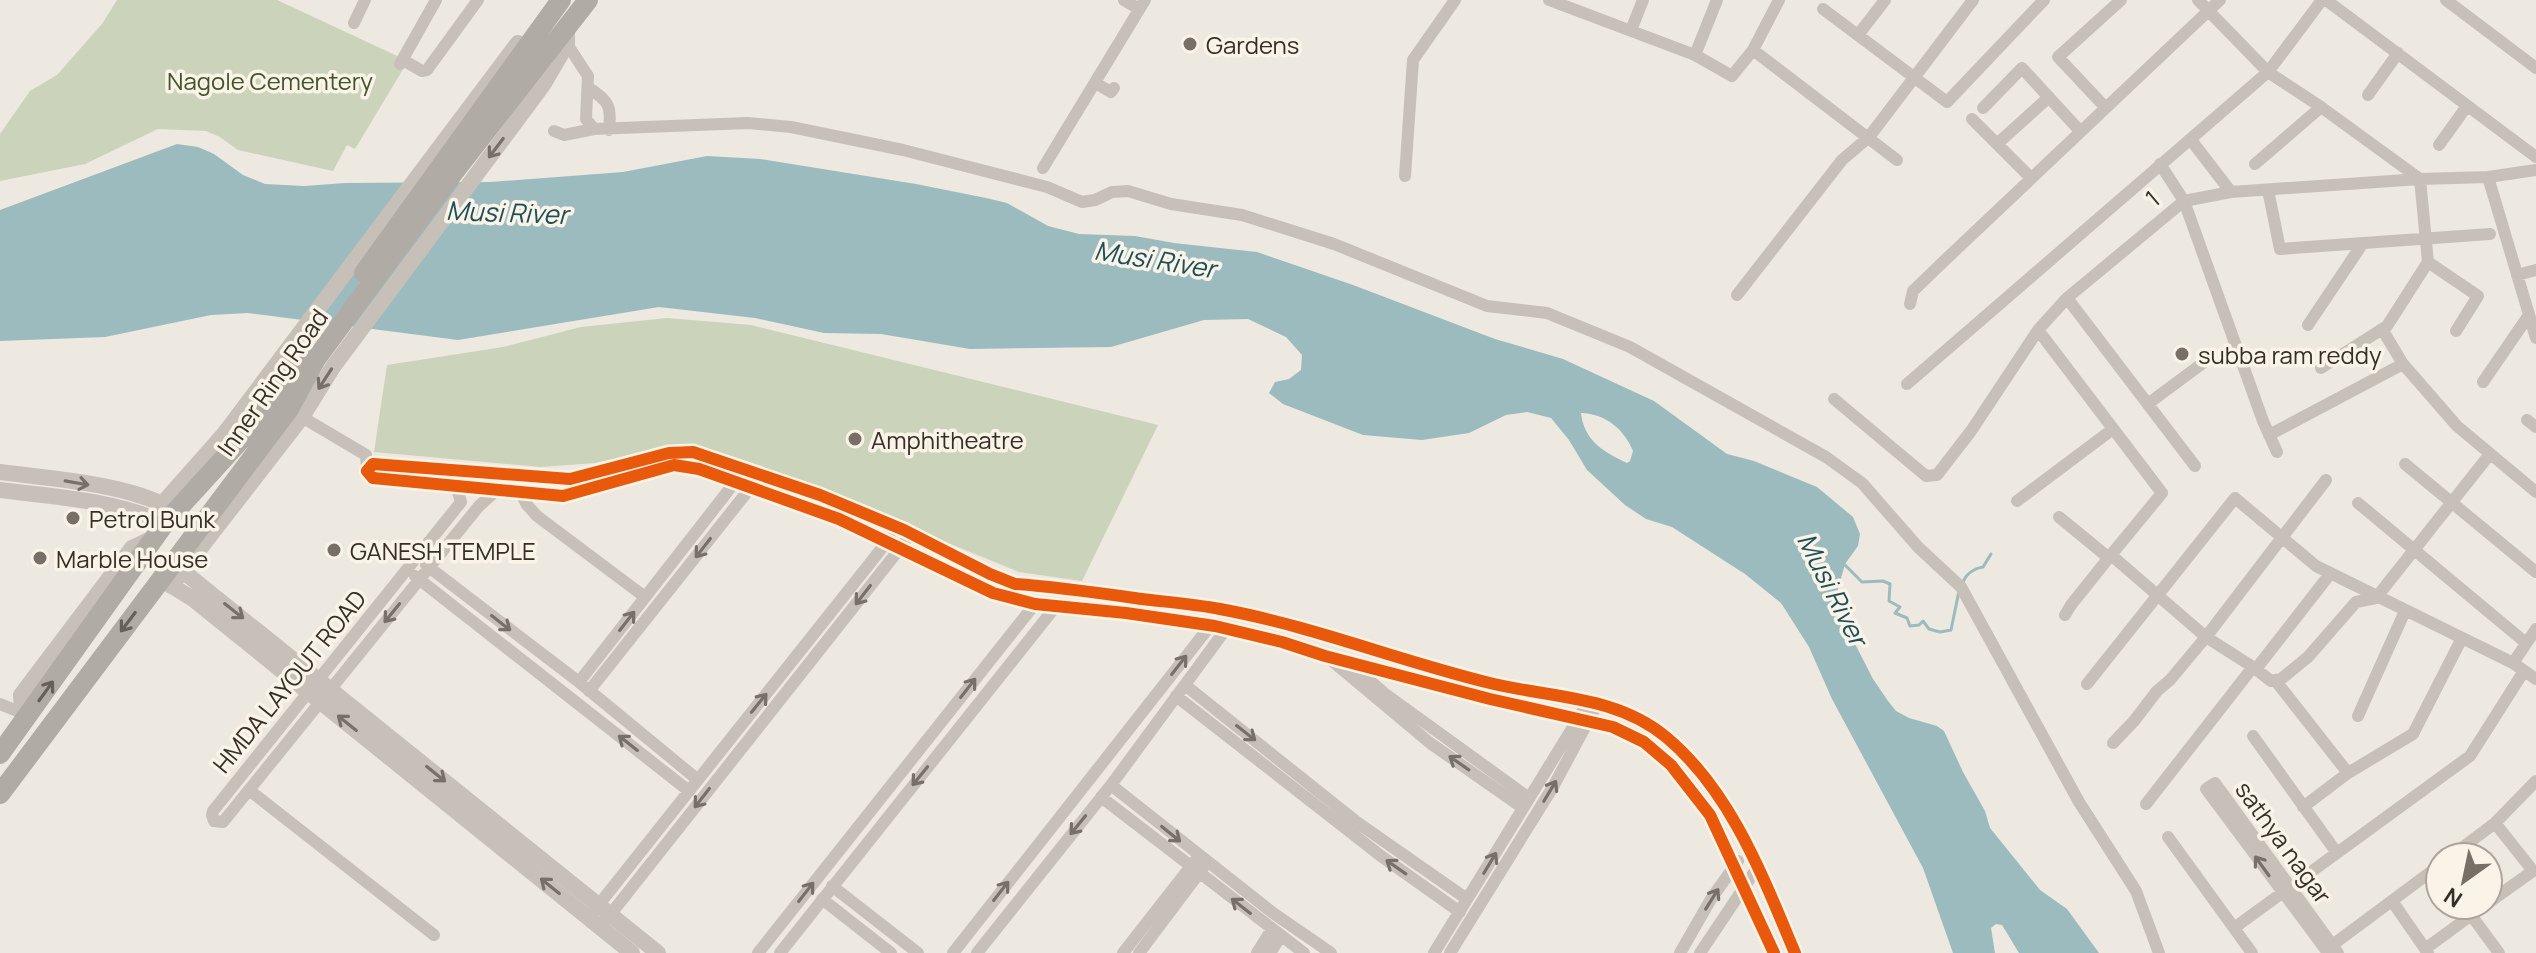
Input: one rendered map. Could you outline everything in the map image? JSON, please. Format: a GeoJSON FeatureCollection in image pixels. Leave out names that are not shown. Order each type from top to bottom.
{"type":"FeatureCollection","features":[{"type":"Feature","properties":{"kind":"highway","name":"Inner Ring Road"},"geometry":{"type":"LineString","coordinates":[[0,794],[295,413],[316,359],[362,313],[446,170],[561,0]]}},
{"type":"Feature","properties":{"kind":"highway","name":"Inner Ring Road"},"geometry":{"type":"LineString","coordinates":[[0,754],[163,519],[246,434],[294,355],[446,170],[567,37],[588,0]]}},
{"type":"Feature","properties":{"kind":"street"},"geometry":{"type":"LineString","coordinates":[[354,23],[365,0]]}},
{"type":"Feature","properties":{"kind":"street"},"geometry":{"type":"LineString","coordinates":[[436,0],[402,62],[422,71],[429,69],[478,0]]}},
{"type":"Feature","properties":{"kind":"street"},"geometry":{"type":"LineString","coordinates":[[294,355],[473,101],[552,0]]}},
{"type":"Feature","properties":{"kind":"street"},"geometry":{"type":"LineString","coordinates":[[1043,168],[1142,5],[1124,0]]}},
{"type":"Feature","properties":{"kind":"street"},"geometry":{"type":"LineString","coordinates":[[1405,176],[1413,60],[1455,0]]}},
{"type":"Feature","properties":{"kind":"street"},"geometry":{"type":"LineString","coordinates":[[1631,30],[1643,0]]}},
{"type":"Feature","properties":{"kind":"street"},"geometry":{"type":"LineString","coordinates":[[1695,55],[1717,0]]}},
{"type":"Feature","properties":{"kind":"street"},"geometry":{"type":"LineString","coordinates":[[1557,1],[1695,55],[1732,76],[1753,50],[1779,0]]}},
{"type":"Feature","properties":{"kind":"street"},"geometry":{"type":"LineString","coordinates":[[1858,35],[1885,0]]}},
{"type":"Feature","properties":{"kind":"street"},"geometry":{"type":"LineString","coordinates":[[1737,295],[1842,160],[1869,137],[1973,0]]}},
{"type":"Feature","properties":{"kind":"street"},"geometry":{"type":"LineString","coordinates":[[1823,9],[1947,102],[2044,0]]}},
{"type":"Feature","properties":{"kind":"street"},"geometry":{"type":"LineString","coordinates":[[2105,107],[2058,57],[2121,0]]}},
{"type":"Feature","properties":{"kind":"street"},"geometry":{"type":"LineString","coordinates":[[2198,0],[2268,72],[2420,179],[2428,262],[2387,326],[2321,368]]}},
{"type":"Feature","properties":{"kind":"street"},"geometry":{"type":"LineString","coordinates":[[1910,304],[1913,291],[2220,0]]}},
{"type":"Feature","properties":{"kind":"street"},"geometry":{"type":"LineString","coordinates":[[1907,384],[2268,72],[2324,0],[2536,157]]}},
{"type":"Feature","properties":{"kind":"street"},"geometry":{"type":"LineString","coordinates":[[2447,0],[2536,68]]}},
{"type":"Feature","properties":{"kind":"street"},"geometry":{"type":"LineString","coordinates":[[362,313],[543,85],[567,37]]}},
{"type":"Feature","properties":{"kind":"street"},"geometry":{"type":"LineString","coordinates":[[567,37],[588,76],[586,119],[594,129]]}},
{"type":"Feature","properties":{"kind":"street"},"geometry":{"type":"LineString","coordinates":[[1753,50],[1897,160]]}},
{"type":"Feature","properties":{"kind":"street"},"geometry":{"type":"LineString","coordinates":[[2368,95],[2398,53]]}},
{"type":"Feature","properties":{"kind":"street"},"geometry":{"type":"LineString","coordinates":[[1983,108],[2022,68],[2080,131]]}},
{"type":"Feature","properties":{"kind":"street"},"geometry":{"type":"LineString","coordinates":[[1095,83],[1111,92],[1114,88]]}},
{"type":"Feature","properties":{"kind":"street"},"geometry":{"type":"LineString","coordinates":[[589,88],[605,100],[611,113],[609,130]]}},
{"type":"Feature","properties":{"kind":"street"},"geometry":{"type":"LineString","coordinates":[[1997,144],[2049,97]]}},
{"type":"Feature","properties":{"kind":"street"},"geometry":{"type":"LineString","coordinates":[[2439,145],[2467,106]]}},
{"type":"Feature","properties":{"kind":"street"},"geometry":{"type":"LineString","coordinates":[[2255,164],[2321,107]]}},
{"type":"Feature","properties":{"kind":"street"},"geometry":{"type":"LineString","coordinates":[[1972,119],[2031,178]]}},
{"type":"Feature","properties":{"kind":"street"},"geometry":{"type":"LineString","coordinates":[[554,131],[564,135],[594,129],[748,123],[791,127],[917,154],[1047,187],[1082,202],[1112,192],[1128,191],[1171,204],[1242,215],[1334,244],[1487,306],[1547,313],[1630,347],[1838,466],[1862,483],[1918,547],[1961,587],[2079,802],[2136,891],[2159,953]]}},
{"type":"Feature","properties":{"kind":"street"},"geometry":{"type":"LineString","coordinates":[[2191,140],[2231,192]]}},
{"type":"Feature","properties":{"kind":"street"},"geometry":{"type":"LineString","coordinates":[[2160,164],[2184,201],[2277,452]]}},
{"type":"Feature","properties":{"kind":"street","name":"1"},"geometry":{"type":"LineString","coordinates":[[1834,399],[1926,476],[1937,475],[1971,431],[2038,330],[2067,298],[2184,201],[2231,192],[2488,177],[2536,170]]}},
{"type":"Feature","properties":{"kind":"street"},"geometry":{"type":"LineString","coordinates":[[2488,177],[2536,338]]}},
{"type":"Feature","properties":{"kind":"street"},"geometry":{"type":"LineString","coordinates":[[2268,190],[2280,249],[2490,234]]}},
{"type":"Feature","properties":{"kind":"street"},"geometry":{"type":"LineString","coordinates":[[2308,325],[2363,243]]}},
{"type":"Feature","properties":{"kind":"street"},"geometry":{"type":"LineString","coordinates":[[2428,262],[2478,296],[2456,331]]}},
{"type":"Feature","properties":{"kind":"street"},"geometry":{"type":"LineString","coordinates":[[2517,275],[2536,270]]}},
{"type":"Feature","properties":{"kind":"street"},"geometry":{"type":"LineString","coordinates":[[2067,298],[2195,466]]}},
{"type":"Feature","properties":{"kind":"street"},"geometry":{"type":"LineString","coordinates":[[2483,382],[2529,315]]}},
{"type":"Feature","properties":{"kind":"street"},"geometry":{"type":"LineString","coordinates":[[2382,329],[2403,364],[2457,426],[2536,492]]}},
{"type":"Feature","properties":{"kind":"street"},"geometry":{"type":"LineString","coordinates":[[2038,330],[2162,493],[2065,615]]}},
{"type":"Feature","properties":{"kind":"street"},"geometry":{"type":"LineString","coordinates":[[2149,403],[2203,363]]}},
{"type":"Feature","properties":{"kind":"street"},"geometry":{"type":"LineString","coordinates":[[2269,435],[2403,364]]}},
{"type":"Feature","properties":{"kind":"street"},"geometry":{"type":"LineString","coordinates":[[295,413],[366,455],[367,471],[373,478],[563,496],[674,465],[699,469],[839,519],[993,593],[1035,604],[1226,629],[1475,695],[1613,727],[1644,742],[1671,765],[1710,815],[1774,953]]}},
{"type":"Feature","properties":{"kind":"street"},"geometry":{"type":"LineString","coordinates":[[2017,501],[2113,429]]}},
{"type":"Feature","properties":{"kind":"street"},"geometry":{"type":"LineString","coordinates":[[367,471],[373,464],[570,479],[669,453],[693,452],[820,495],[898,527],[1015,584],[1220,609],[1495,684],[1594,702],[1630,713],[1664,735],[1691,760],[1716,791],[1757,868],[1795,953]]}},
{"type":"Feature","properties":{"kind":"street"},"geometry":{"type":"LineString","coordinates":[[2059,517],[2206,637],[2271,681],[2281,679],[2308,657],[2356,602],[2376,598],[2490,454]]}},
{"type":"Feature","properties":{"kind":"street"},"geometry":{"type":"LineString","coordinates":[[2405,464],[2536,572]]}},
{"type":"Feature","properties":{"kind":"street"},"geometry":{"type":"LineString","coordinates":[[0,472],[128,492],[163,519]]}},
{"type":"Feature","properties":{"kind":"street"},"geometry":{"type":"LineString","coordinates":[[570,479],[584,492]]}},
{"type":"Feature","properties":{"kind":"street"},"geometry":{"type":"LineString","coordinates":[[2113,743],[2206,637],[2326,480]]}},
{"type":"Feature","properties":{"kind":"street"},"geometry":{"type":"LineString","coordinates":[[559,688],[574,679],[645,597],[735,482]]}},
{"type":"Feature","properties":{"kind":"street","name":"HMDA LAYOUT ROAD"},"geometry":{"type":"LineString","coordinates":[[249,790],[223,822],[214,821],[212,815],[236,782],[320,690],[461,502],[456,486]]}},
{"type":"Feature","properties":{"kind":"street"},"geometry":{"type":"LineString","coordinates":[[589,691],[751,487]]}},
{"type":"Feature","properties":{"kind":"street"},"geometry":{"type":"LineString","coordinates":[[0,490],[122,508],[163,519]]}},
{"type":"Feature","properties":{"kind":"street"},"geometry":{"type":"LineString","coordinates":[[249,790],[320,690],[479,506],[497,490]]}},
{"type":"Feature","properties":{"kind":"street"},"geometry":{"type":"LineString","coordinates":[[521,493],[537,516],[645,597]]}},
{"type":"Feature","properties":{"kind":"street"},"geometry":{"type":"LineString","coordinates":[[2087,684],[2235,498],[2316,566],[2513,663],[2536,679]]}},
{"type":"Feature","properties":{"kind":"street"},"geometry":{"type":"LineString","coordinates":[[2358,503],[2526,643]]}},
{"type":"Feature","properties":{"kind":"street"},"geometry":{"type":"LineString","coordinates":[[709,514],[721,526]]}},
{"type":"Feature","properties":{"kind":"street"},"geometry":{"type":"LineString","coordinates":[[599,916],[689,791],[898,527]]}},
{"type":"Feature","properties":{"kind":"street"},"geometry":{"type":"LineString","coordinates":[[599,916],[912,534]]}},
{"type":"Feature","properties":{"kind":"street"},"geometry":{"type":"LineString","coordinates":[[417,558],[698,780]]}},
{"type":"Feature","properties":{"kind":"street"},"geometry":{"type":"LineString","coordinates":[[407,570],[689,791]]}},
{"type":"Feature","properties":{"kind":"street"},"geometry":{"type":"LineString","coordinates":[[172,574],[599,916],[658,953]]}},
{"type":"Feature","properties":{"kind":"street"},"geometry":{"type":"LineString","coordinates":[[2146,804],[2330,574]]}},
{"type":"Feature","properties":{"kind":"street"},"geometry":{"type":"LineString","coordinates":[[758,953],[1035,604]]}},
{"type":"Feature","properties":{"kind":"street"},"geometry":{"type":"LineString","coordinates":[[780,953],[1056,606]]}},
{"type":"Feature","properties":{"kind":"street"},"geometry":{"type":"LineString","coordinates":[[2358,716],[2405,611]]}},
{"type":"Feature","properties":{"kind":"street"},"geometry":{"type":"LineString","coordinates":[[953,953],[1210,626]]}},
{"type":"Feature","properties":{"kind":"street"},"geometry":{"type":"LineString","coordinates":[[977,953],[1111,785],[1226,629]]}},
{"type":"Feature","properties":{"kind":"street"},"geometry":{"type":"LineString","coordinates":[[2513,663],[2536,629]]}},
{"type":"Feature","properties":{"kind":"street"},"geometry":{"type":"LineString","coordinates":[[2303,807],[2348,773],[2413,734],[2462,638]]}},
{"type":"Feature","properties":{"kind":"street"},"geometry":{"type":"LineString","coordinates":[[1325,656],[1430,743],[1526,803]]}},
{"type":"Feature","properties":{"kind":"street"},"geometry":{"type":"LineString","coordinates":[[1346,659],[1384,693],[1526,803]]}},
{"type":"Feature","properties":{"kind":"street"},"geometry":{"type":"LineString","coordinates":[[2234,928],[2470,756],[2524,671]]}},
{"type":"Feature","properties":{"kind":"street"},"geometry":{"type":"LineString","coordinates":[[2275,680],[2348,773]]}},
{"type":"Feature","properties":{"kind":"street"},"geometry":{"type":"LineString","coordinates":[[1158,691],[1181,690],[1358,823],[1467,899]]}},
{"type":"Feature","properties":{"kind":"street"},"geometry":{"type":"LineString","coordinates":[[1181,690],[1381,856],[1460,912]]}},
{"type":"Feature","properties":{"kind":"street"},"geometry":{"type":"LineString","coordinates":[[1450,953],[1594,702]]}},
{"type":"Feature","properties":{"kind":"street"},"geometry":{"type":"LineString","coordinates":[[0,704],[23,718]]}},
{"type":"Feature","properties":{"kind":"street"},"geometry":{"type":"LineString","coordinates":[[1148,704],[1149,733]]}},
{"type":"Feature","properties":{"kind":"street"},"geometry":{"type":"LineString","coordinates":[[1434,953],[1526,803],[1584,720]]}},
{"type":"Feature","properties":{"kind":"street"},"geometry":{"type":"LineString","coordinates":[[1131,726],[1133,754]]}},
{"type":"Feature","properties":{"kind":"street"},"geometry":{"type":"LineString","coordinates":[[2253,736],[2337,853]]}},
{"type":"Feature","properties":{"kind":"street"},"geometry":{"type":"LineString","coordinates":[[2471,841],[2495,823],[2536,781]]}},
{"type":"Feature","properties":{"kind":"street"},"geometry":{"type":"LineString","coordinates":[[236,782],[434,935]]}},
{"type":"Feature","properties":{"kind":"street","name":"sathya nagar"},"geometry":{"type":"LineString","coordinates":[[2286,890],[2215,783],[2206,789],[2333,950]]}},
{"type":"Feature","properties":{"kind":"street"},"geometry":{"type":"LineString","coordinates":[[1111,785],[1276,933],[1304,953]]}},
{"type":"Feature","properties":{"kind":"street"},"geometry":{"type":"LineString","coordinates":[[1101,797],[1331,953]]}},
{"type":"Feature","properties":{"kind":"street"},"geometry":{"type":"LineString","coordinates":[[2495,823],[2533,871],[2504,891]]}},
{"type":"Feature","properties":{"kind":"street"},"geometry":{"type":"LineString","coordinates":[[2168,837],[2252,953]]}},
{"type":"Feature","properties":{"kind":"street"},"geometry":{"type":"LineString","coordinates":[[1680,953],[1747,848]]}},
{"type":"Feature","properties":{"kind":"street"},"geometry":{"type":"LineString","coordinates":[[1123,953],[1199,864]]}},
{"type":"Feature","properties":{"kind":"street"},"geometry":{"type":"LineString","coordinates":[[1139,953],[1199,864]]}},
{"type":"Feature","properties":{"kind":"street"},"geometry":{"type":"LineString","coordinates":[[1700,953],[1757,868]]}},
{"type":"Feature","properties":{"kind":"street"},"geometry":{"type":"LineString","coordinates":[[2333,950],[2424,877]]}},
{"type":"Feature","properties":{"kind":"street"},"geometry":{"type":"LineString","coordinates":[[832,886],[918,953]]}},
{"type":"Feature","properties":{"kind":"street"},"geometry":{"type":"LineString","coordinates":[[822,899],[891,953]]}},
{"type":"Feature","properties":{"kind":"street"},"geometry":{"type":"LineString","coordinates":[[2392,901],[2426,951],[2464,921]]}},
{"type":"Feature","properties":{"kind":"street"},"geometry":{"type":"LineString","coordinates":[[599,916],[632,953]]}},
{"type":"Feature","properties":{"kind":"street"},"geometry":{"type":"LineString","coordinates":[[2475,921],[2499,953]]}},
{"type":"Feature","properties":{"kind":"street"},"geometry":{"type":"LineString","coordinates":[[1257,953],[1276,933]]}},
{"type":"Feature","properties":{"kind":"street"},"geometry":{"type":"LineString","coordinates":[[1270,953],[1276,933]]}},
{"type":"Feature","properties":{"kind":"green space","name":"Nagole Cementery"},"geometry":{"type":"Polygon","coordinates":[[[117,0],[277,0],[408,61],[355,149],[347,145],[333,171],[238,150],[206,131],[158,129],[85,164],[0,181],[0,134],[30,91],[57,75],[102,24],[117,0]]]}},
{"type":"Feature","properties":{"kind":"green space"},"geometry":{"type":"Polygon","coordinates":[[[667,318],[751,325],[1158,425],[1082,581],[1019,572],[752,463],[689,444],[595,463],[541,467],[374,452],[387,365],[503,347],[581,327],[667,318]]]}},
{"type":"Feature","properties":{"kind":"water","name":"Musi River"},"geometry":{"type":"Polygon","coordinates":[[[177,144],[198,147],[214,154],[243,175],[265,184],[304,186],[490,182],[623,172],[707,156],[760,159],[986,198],[1007,203],[1048,226],[1079,234],[1135,236],[1257,252],[1495,339],[1563,359],[1654,401],[1727,454],[1754,461],[1817,487],[1853,517],[1860,534],[1858,546],[1845,564],[1834,603],[1873,679],[1896,711],[1944,731],[1985,811],[1990,828],[2040,890],[2067,909],[2099,953],[2019,953],[2002,925],[1996,924],[1991,928],[1995,953],[1953,953],[1923,868],[1832,699],[1809,647],[1781,603],[1745,574],[1672,527],[1646,519],[1625,505],[1587,470],[1551,418],[1527,412],[1506,415],[1469,433],[1422,440],[1363,435],[1283,404],[1269,393],[1275,382],[1289,379],[1301,370],[1302,355],[1286,337],[1248,319],[1204,320],[1111,347],[970,349],[881,334],[824,333],[755,318],[659,307],[458,340],[248,313],[211,315],[105,337],[0,341],[0,210],[177,144]],[[1581,413],[1586,431],[1596,444],[1627,463],[1630,461],[1633,451],[1625,436],[1613,424],[1581,413]]]}},
{"type":"Feature","properties":{"kind":"waterway"},"geometry":{"type":"LineString","coordinates":[[1962,584],[1970,572],[1983,567],[1991,554]]}},
{"type":"Feature","properties":{"kind":"waterway","name":"Musi River"},"geometry":{"type":"LineString","coordinates":[[1844,564],[1862,582],[1883,581],[1890,584],[1889,601],[1900,607],[1895,613],[1907,618],[1910,626],[1923,621],[1929,629],[1940,632],[1951,630],[1959,591]]}},
{"type":"Feature","properties":{"kind":"cycle path"},"geometry":{"type":"LineString","coordinates":[[1774,953],[1710,815],[1671,765],[1644,742],[1613,727],[1490,699],[1215,626],[1035,604],[993,593],[839,519],[699,469],[674,465],[563,496],[373,478],[367,471],[373,464],[570,479],[669,453],[693,452],[820,495],[904,530],[1015,584],[1190,604],[1255,616],[1494,684],[1584,700],[1627,713],[1666,737],[1709,783],[1743,837],[1795,953]]}},
{"type":"Feature","properties":{"kind":"place","name":"Gardens"},"geometry":{"type":"Point","coordinates":[1190,44]}},
{"type":"Feature","properties":{"kind":"place","name":"subba ram reddy"},"geometry":{"type":"Point","coordinates":[2182,354]}},
{"type":"Feature","properties":{"kind":"place","name":"Amphitheatre"},"geometry":{"type":"Point","coordinates":[855,439]}},
{"type":"Feature","properties":{"kind":"place","name":"Petrol Bunk"},"geometry":{"type":"Point","coordinates":[73,518]}},
{"type":"Feature","properties":{"kind":"place","name":"GANESH TEMPLE"},"geometry":{"type":"Point","coordinates":[334,550]}},
{"type":"Feature","properties":{"kind":"place","name":"Marble House"},"geometry":{"type":"Point","coordinates":[40,558]}}]}
